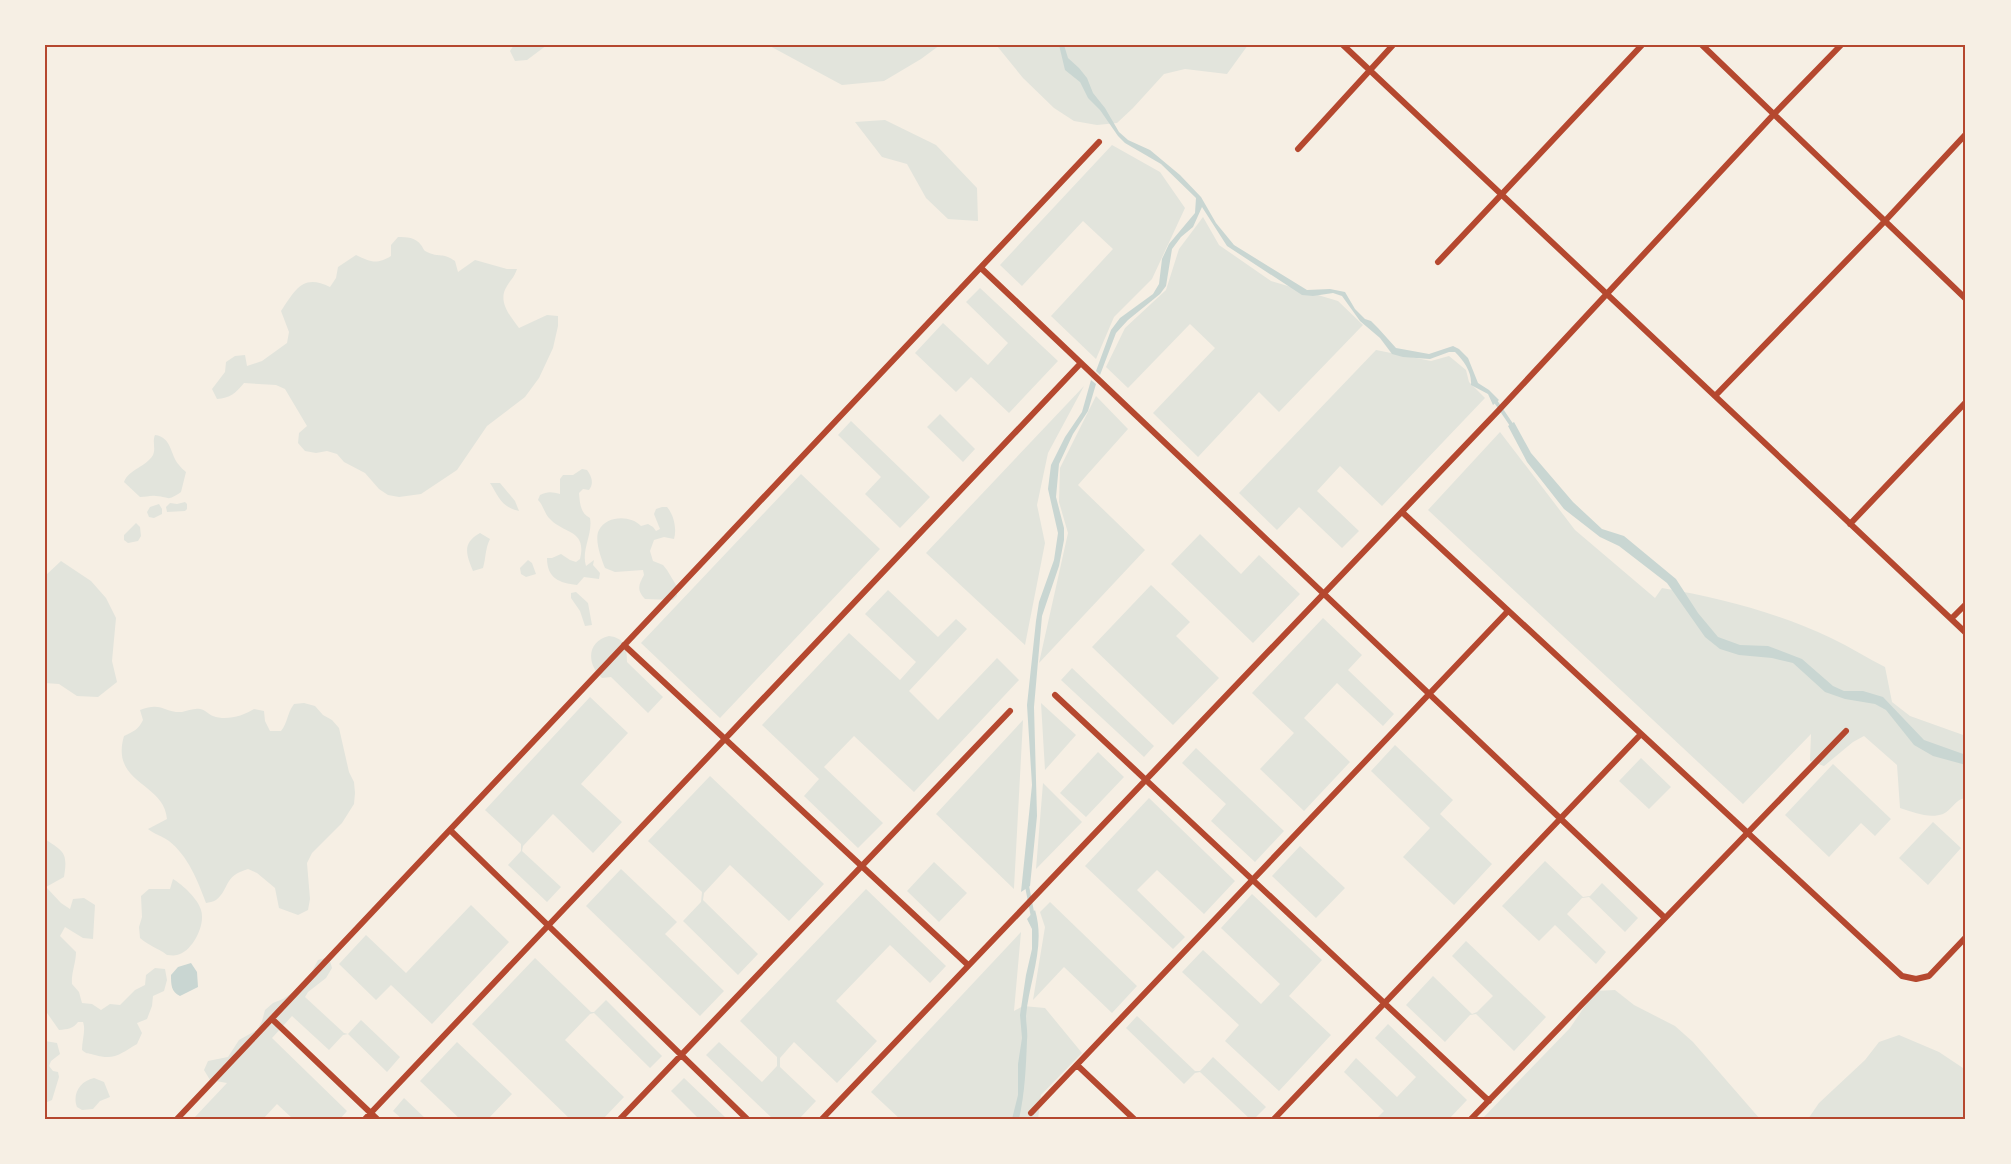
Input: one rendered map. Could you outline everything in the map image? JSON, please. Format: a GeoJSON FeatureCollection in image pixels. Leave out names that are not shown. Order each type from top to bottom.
{"type":"FeatureCollection","features":[{"type":"Feature","properties":{"kind":"street"},"geometry":{"type":"LineString","coordinates":[[1343,45],[1966,633]]}},
{"type":"Feature","properties":{"kind":"street"},"geometry":{"type":"LineString","coordinates":[[1298,149],[1393,45]]}},
{"type":"Feature","properties":{"kind":"street"},"geometry":{"type":"LineString","coordinates":[[1438,262],[1642,45]]}},
{"type":"Feature","properties":{"kind":"street"},"geometry":{"type":"LineString","coordinates":[[1702,45],[1966,299]]}},
{"type":"Feature","properties":{"kind":"street"},"geometry":{"type":"LineString","coordinates":[[822,1119],[1498,411],[1841,45]]}},
{"type":"Feature","properties":{"kind":"street"},"geometry":{"type":"LineString","coordinates":[[1715,396],[1966,134]]}},
{"type":"Feature","properties":{"kind":"street"},"geometry":{"type":"LineString","coordinates":[[177,1119],[1099,142]]}},
{"type":"Feature","properties":{"kind":"street"},"geometry":{"type":"LineString","coordinates":[[981,268],[1665,918]]}},
{"type":"Feature","properties":{"kind":"street"},"geometry":{"type":"LineString","coordinates":[[365,1119],[1080,364]]}},
{"type":"Feature","properties":{"kind":"street"},"geometry":{"type":"LineString","coordinates":[[1850,524],[1966,402]]}},
{"type":"Feature","properties":{"kind":"street"},"geometry":{"type":"LineString","coordinates":[[1402,512],[1902,976],[1916,979],[1929,976],[1966,937]]}},
{"type":"Feature","properties":{"kind":"street"},"geometry":{"type":"LineString","coordinates":[[1951,619],[1966,604]]}},
{"type":"Feature","properties":{"kind":"street"},"geometry":{"type":"LineString","coordinates":[[1031,1113],[1508,611]]}},
{"type":"Feature","properties":{"kind":"street"},"geometry":{"type":"LineString","coordinates":[[624,645],[968,965]]}},
{"type":"Feature","properties":{"kind":"street"},"geometry":{"type":"LineString","coordinates":[[1055,695],[1489,1101]]}},
{"type":"Feature","properties":{"kind":"street"},"geometry":{"type":"LineString","coordinates":[[620,1119],[1010,711]]}},
{"type":"Feature","properties":{"kind":"street"},"geometry":{"type":"LineString","coordinates":[[1471,1119],[1846,731]]}},
{"type":"Feature","properties":{"kind":"street"},"geometry":{"type":"LineString","coordinates":[[1274,1119],[1641,734]]}},
{"type":"Feature","properties":{"kind":"street"},"geometry":{"type":"LineString","coordinates":[[450,830],[747,1119]]}},
{"type":"Feature","properties":{"kind":"street"},"geometry":{"type":"LineString","coordinates":[[272,1018],[377,1119]]}},
{"type":"Feature","properties":{"kind":"street"},"geometry":{"type":"LineString","coordinates":[[1077,1065],[1134,1119]]}},
{"type":"Feature","properties":{"kind":"shaded area"},"geometry":{"type":"Polygon","coordinates":[[[514,45],[547,45],[527,60],[515,61],[510,51],[514,45]]]}},
{"type":"Feature","properties":{"kind":"shaded area"},"geometry":{"type":"Polygon","coordinates":[[[768,45],[940,45],[884,81],[842,85],[768,45]]]}},
{"type":"Feature","properties":{"kind":"shaded area"},"geometry":{"type":"Polygon","coordinates":[[[994,45],[1248,45],[1227,74],[1185,69],[1164,74],[1117,123],[1097,125],[1074,121],[1054,108],[994,45]]]}},
{"type":"Feature","properties":{"kind":"shaded area"},"geometry":{"type":"Polygon","coordinates":[[[1059,45],[1064,45],[1068,58],[1087,78],[1093,93],[1119,132],[1128,140],[1150,150],[1180,175],[1201,197],[1216,223],[1234,245],[1307,290],[1330,289],[1345,292],[1355,309],[1365,319],[1371,321],[1396,348],[1429,354],[1453,346],[1459,349],[1468,358],[1478,383],[1499,400],[1493,405],[1488,394],[1471,385],[1467,367],[1455,352],[1430,359],[1392,354],[1380,338],[1360,321],[1342,296],[1333,293],[1302,295],[1227,246],[1202,207],[1193,227],[1172,249],[1166,286],[1116,333],[1100,375],[1096,371],[1111,330],[1120,318],[1153,294],[1159,284],[1162,259],[1169,244],[1195,213],[1196,198],[1161,164],[1125,143],[1118,136],[1100,110],[1088,98],[1080,82],[1065,70],[1059,45]]]}},
{"type":"Feature","properties":{"kind":"shaded area"},"geometry":{"type":"Polygon","coordinates":[[[885,120],[936,145],[977,188],[978,221],[948,219],[926,198],[907,164],[882,157],[855,122],[885,120]]]}},
{"type":"Feature","properties":{"kind":"shaded area"},"geometry":{"type":"Polygon","coordinates":[[[1112,145],[1160,172],[1185,208],[1152,279],[1114,317],[1096,359],[1051,316],[1113,249],[1083,221],[1022,286],[1000,265],[1112,145]]]}},
{"type":"Feature","properties":{"kind":"shaded area"},"geometry":{"type":"Polygon","coordinates":[[[1203,217],[1219,245],[1271,281],[1338,301],[1363,325],[1279,412],[1259,392],[1198,457],[1153,413],[1215,348],[1190,324],[1128,388],[1106,367],[1125,328],[1166,290],[1179,249],[1203,217]]]}},
{"type":"Feature","properties":{"kind":"shaded area"},"geometry":{"type":"Polygon","coordinates":[[[398,237],[408,237],[419,242],[427,252],[451,258],[455,261],[458,272],[475,260],[507,269],[517,269],[503,297],[506,308],[519,328],[547,315],[558,316],[553,348],[539,378],[525,397],[487,426],[457,470],[421,494],[399,497],[388,495],[379,489],[365,473],[344,462],[337,454],[327,451],[316,453],[305,451],[298,443],[299,433],[307,426],[285,389],[276,385],[244,383],[232,394],[217,399],[212,389],[225,372],[226,362],[235,356],[245,355],[247,366],[262,361],[287,343],[289,332],[281,311],[296,290],[306,283],[313,282],[330,287],[336,278],[338,267],[356,255],[374,262],[386,259],[391,256],[391,245],[398,237]]]}},
{"type":"Feature","properties":{"kind":"shaded area"},"geometry":{"type":"Polygon","coordinates":[[[980,288],[1058,361],[1009,413],[971,377],[956,392],[915,353],[943,323],[988,365],[1008,343],[966,302],[980,288]]]}},
{"type":"Feature","properties":{"kind":"shaded area"},"geometry":{"type":"Polygon","coordinates":[[[1376,350],[1431,361],[1449,356],[1466,370],[1469,382],[1485,398],[1382,506],[1340,466],[1317,491],[1359,531],[1342,548],[1299,507],[1277,530],[1239,493],[1376,350]]]}},
{"type":"Feature","properties":{"kind":"shaded area"},"geometry":{"type":"Polygon","coordinates":[[[1091,380],[1096,384],[1088,411],[1073,434],[1059,464],[1056,497],[1064,528],[1064,540],[1059,566],[1042,616],[1034,707],[1037,816],[1030,886],[1021,892],[1032,785],[1027,705],[1039,602],[1054,560],[1058,533],[1048,489],[1051,465],[1065,437],[1082,412],[1091,380]]]}},
{"type":"Feature","properties":{"kind":"shaded area"},"geometry":{"type":"Polygon","coordinates":[[[1084,386],[1048,453],[1037,505],[1045,543],[1025,645],[926,553],[1084,386]]]}},
{"type":"Feature","properties":{"kind":"shaded area"},"geometry":{"type":"Polygon","coordinates":[[[1096,396],[1128,429],[1078,485],[1145,550],[1039,663],[1068,533],[1059,502],[1060,468],[1096,396]]]}},
{"type":"Feature","properties":{"kind":"shaded area"},"geometry":{"type":"Polygon","coordinates":[[[940,414],[975,449],[963,462],[927,427],[940,414]]]}},
{"type":"Feature","properties":{"kind":"shaded area"},"geometry":{"type":"Polygon","coordinates":[[[851,421],[930,497],[900,528],[865,494],[881,477],[838,435],[851,421]]]}},
{"type":"Feature","properties":{"kind":"shaded area"},"geometry":{"type":"Polygon","coordinates":[[[1514,422],[1531,453],[1573,502],[1602,529],[1624,536],[1676,579],[1698,613],[1718,637],[1740,645],[1768,646],[1802,659],[1833,686],[1844,691],[1863,691],[1883,697],[1924,740],[1966,755],[1966,765],[1933,756],[1914,745],[1886,710],[1875,704],[1845,699],[1825,692],[1793,663],[1772,658],[1739,655],[1720,649],[1705,637],[1667,583],[1619,546],[1600,537],[1564,509],[1527,462],[1508,426],[1514,422]]]}},
{"type":"Feature","properties":{"kind":"shaded area"},"geometry":{"type":"Polygon","coordinates":[[[1500,432],[1575,530],[1655,598],[1662,588],[1749,607],[1811,629],[1885,667],[1892,702],[1910,716],[1966,736],[1966,798],[1959,800],[1943,814],[1932,816],[1900,808],[1897,765],[1864,736],[1824,766],[1810,761],[1811,734],[1743,804],[1428,510],[1500,432]]]}},
{"type":"Feature","properties":{"kind":"shaded area"},"geometry":{"type":"Polygon","coordinates":[[[155,435],[165,439],[176,461],[186,472],[181,492],[170,498],[140,497],[124,482],[153,455],[155,435]]]}},
{"type":"Feature","properties":{"kind":"shaded area"},"geometry":{"type":"Polygon","coordinates":[[[582,469],[587,470],[592,482],[589,490],[583,489],[579,493],[582,511],[590,518],[586,566],[594,560],[593,565],[600,573],[599,579],[584,577],[577,585],[555,578],[549,570],[547,558],[561,554],[576,562],[580,559],[581,550],[578,538],[549,518],[538,500],[540,495],[545,493],[560,494],[560,479],[563,475],[573,475],[582,469]]]}},
{"type":"Feature","properties":{"kind":"shaded area"},"geometry":{"type":"Polygon","coordinates":[[[801,474],[880,549],[720,718],[641,643],[801,474]]]}},
{"type":"Feature","properties":{"kind":"shaded area"},"geometry":{"type":"Polygon","coordinates":[[[490,483],[500,483],[515,501],[519,511],[504,504],[490,483]]]}},
{"type":"Feature","properties":{"kind":"shaded area"},"geometry":{"type":"Polygon","coordinates":[[[185,502],[187,509],[185,511],[167,512],[166,507],[170,503],[185,502]]]}},
{"type":"Feature","properties":{"kind":"shaded area"},"geometry":{"type":"Polygon","coordinates":[[[159,504],[162,514],[154,518],[149,517],[147,512],[150,507],[159,504]]]}},
{"type":"Feature","properties":{"kind":"shaded area"},"geometry":{"type":"Polygon","coordinates":[[[667,507],[673,518],[674,539],[664,537],[654,540],[650,551],[653,561],[663,565],[676,585],[677,596],[673,600],[645,599],[639,590],[644,575],[643,570],[615,572],[605,568],[598,543],[599,530],[613,519],[625,518],[641,526],[648,524],[656,531],[660,529],[654,514],[656,509],[667,507]]]}},
{"type":"Feature","properties":{"kind":"shaded area"},"geometry":{"type":"Polygon","coordinates":[[[136,523],[140,527],[141,536],[138,541],[128,543],[124,540],[124,535],[136,523]]]}},
{"type":"Feature","properties":{"kind":"shaded area"},"geometry":{"type":"Polygon","coordinates":[[[480,533],[490,539],[483,568],[473,571],[467,549],[470,541],[480,533]]]}},
{"type":"Feature","properties":{"kind":"shaded area"},"geometry":{"type":"Polygon","coordinates":[[[1200,534],[1241,574],[1259,555],[1300,594],[1253,643],[1171,564],[1200,534]]]}},
{"type":"Feature","properties":{"kind":"shaded area"},"geometry":{"type":"Polygon","coordinates":[[[528,560],[532,563],[536,574],[526,577],[521,574],[520,568],[528,560]]]}},
{"type":"Feature","properties":{"kind":"shaded area"},"geometry":{"type":"Polygon","coordinates":[[[61,561],[91,581],[106,598],[116,618],[112,661],[117,682],[98,697],[77,696],[59,684],[45,683],[45,576],[61,561]]]}},
{"type":"Feature","properties":{"kind":"shaded area"},"geometry":{"type":"Polygon","coordinates":[[[1151,585],[1190,622],[1176,636],[1219,678],[1173,725],[1092,647],[1151,585]]]}},
{"type":"Feature","properties":{"kind":"shaded area"},"geometry":{"type":"Polygon","coordinates":[[[888,590],[938,637],[956,619],[967,629],[909,691],[938,720],[997,658],[1019,680],[914,792],[854,736],[824,767],[883,823],[858,848],[804,796],[819,779],[762,725],[849,633],[900,680],[916,662],[865,614],[888,590]]]}},
{"type":"Feature","properties":{"kind":"shaded area"},"geometry":{"type":"Polygon","coordinates":[[[576,592],[588,603],[592,625],[585,626],[580,611],[571,598],[571,593],[576,592]]]}},
{"type":"Feature","properties":{"kind":"shaded area"},"geometry":{"type":"Polygon","coordinates":[[[1323,618],[1362,655],[1348,670],[1394,714],[1383,726],[1337,683],[1304,718],[1350,762],[1304,811],[1260,769],[1294,733],[1252,693],[1323,618]]]}},
{"type":"Feature","properties":{"kind":"shaded area"},"geometry":{"type":"Polygon","coordinates":[[[609,636],[622,641],[626,648],[627,662],[663,697],[648,713],[611,677],[602,678],[593,666],[591,654],[593,648],[596,643],[609,636]]]}},
{"type":"Feature","properties":{"kind":"shaded area"},"geometry":{"type":"Polygon","coordinates":[[[1072,668],[1154,746],[1144,757],[1061,680],[1072,668]]]}},
{"type":"Feature","properties":{"kind":"shaded area"},"geometry":{"type":"Polygon","coordinates":[[[590,697],[628,733],[581,784],[622,822],[593,853],[553,814],[523,846],[522,851],[561,887],[547,902],[508,865],[521,851],[521,844],[485,810],[590,697]]]}},
{"type":"Feature","properties":{"kind":"shaded area"},"geometry":{"type":"Polygon","coordinates":[[[304,703],[315,706],[339,728],[355,793],[354,804],[342,823],[312,853],[307,863],[310,899],[308,910],[298,915],[279,908],[275,888],[257,873],[248,869],[234,875],[216,900],[206,903],[196,878],[182,854],[169,841],[148,829],[167,819],[164,807],[124,764],[122,752],[124,736],[140,726],[143,720],[140,710],[153,707],[176,712],[200,709],[223,718],[240,716],[254,709],[264,711],[265,721],[270,731],[281,731],[294,704],[304,703]]]}},
{"type":"Feature","properties":{"kind":"shaded area"},"geometry":{"type":"Polygon","coordinates":[[[1041,703],[1076,735],[1045,770],[1041,703]]]}},
{"type":"Feature","properties":{"kind":"shaded area"},"geometry":{"type":"Polygon","coordinates":[[[1023,720],[1014,888],[1014,889],[936,814],[1023,720]]]}},
{"type":"Feature","properties":{"kind":"shaded area"},"geometry":{"type":"Polygon","coordinates":[[[1395,745],[1453,800],[1440,814],[1492,864],[1454,905],[1403,857],[1430,828],[1371,771],[1395,745]]]}},
{"type":"Feature","properties":{"kind":"shaded area"},"geometry":{"type":"Polygon","coordinates":[[[1196,748],[1284,831],[1255,862],[1211,821],[1226,804],[1182,763],[1196,748]]]}},
{"type":"Feature","properties":{"kind":"shaded area"},"geometry":{"type":"Polygon","coordinates":[[[1098,752],[1124,777],[1086,817],[1060,793],[1098,752]]]}},
{"type":"Feature","properties":{"kind":"shaded area"},"geometry":{"type":"Polygon","coordinates":[[[1641,758],[1671,787],[1649,809],[1619,781],[1641,758]]]}},
{"type":"Feature","properties":{"kind":"shaded area"},"geometry":{"type":"Polygon","coordinates":[[[1833,764],[1891,819],[1875,836],[1861,823],[1829,857],[1785,815],[1833,764]]]}},
{"type":"Feature","properties":{"kind":"shaded area"},"geometry":{"type":"Polygon","coordinates":[[[710,776],[824,884],[789,921],[730,865],[704,893],[703,900],[758,954],[738,975],[683,921],[701,902],[702,892],[648,841],[710,776]]]}},
{"type":"Feature","properties":{"kind":"shaded area"},"geometry":{"type":"Polygon","coordinates":[[[1043,783],[1082,822],[1036,869],[1043,783]]]}},
{"type":"Feature","properties":{"kind":"shaded area"},"geometry":{"type":"Polygon","coordinates":[[[1149,798],[1235,881],[1204,914],[1157,870],[1137,890],[1185,937],[1173,949],[1085,866],[1149,798]]]}},
{"type":"Feature","properties":{"kind":"shaded area"},"geometry":{"type":"Polygon","coordinates":[[[1933,822],[1961,848],[1928,885],[1899,858],[1933,822]]]}},
{"type":"Feature","properties":{"kind":"shaded area"},"geometry":{"type":"Polygon","coordinates":[[[45,839],[60,850],[65,857],[64,877],[46,887],[70,909],[73,899],[84,898],[95,905],[93,939],[83,938],[65,927],[60,936],[76,952],[72,984],[79,992],[82,1003],[92,1004],[101,1010],[110,1004],[120,1005],[135,990],[145,985],[146,975],[155,968],[165,969],[167,980],[164,991],[153,996],[147,1019],[137,1023],[142,1033],[137,1044],[113,1057],[85,1053],[82,1050],[83,1022],[59,1030],[45,1010],[45,839]]]}},
{"type":"Feature","properties":{"kind":"shaded area"},"geometry":{"type":"Polygon","coordinates":[[[1300,846],[1345,888],[1316,918],[1272,876],[1300,846]]]}},
{"type":"Feature","properties":{"kind":"shaded area"},"geometry":{"type":"Polygon","coordinates":[[[1545,861],[1583,897],[1590,896],[1602,883],[1638,918],[1625,932],[1589,897],[1582,898],[1567,914],[1606,952],[1596,964],[1555,925],[1539,941],[1502,906],[1545,861]]]}},
{"type":"Feature","properties":{"kind":"shaded area"},"geometry":{"type":"Polygon","coordinates":[[[934,862],[967,893],[939,922],[907,891],[934,862]]]}},
{"type":"Feature","properties":{"kind":"shaded area"},"geometry":{"type":"Polygon","coordinates":[[[621,869],[677,922],[665,934],[724,991],[700,1016],[586,906],[621,869]]]}},
{"type":"Feature","properties":{"kind":"shaded area"},"geometry":{"type":"Polygon","coordinates":[[[173,879],[193,897],[202,916],[200,930],[188,949],[177,955],[167,955],[140,938],[141,896],[149,889],[170,889],[173,879]]]}},
{"type":"Feature","properties":{"kind":"shaded area"},"geometry":{"type":"Polygon","coordinates":[[[866,889],[946,966],[930,983],[890,945],[836,1001],[877,1041],[837,1083],[794,1042],[780,1058],[780,1067],[816,1101],[799,1119],[773,1119],[706,1055],[719,1042],[762,1082],[777,1066],[777,1057],[740,1021],[866,889]]]}},
{"type":"Feature","properties":{"kind":"shaded area"},"geometry":{"type":"Polygon","coordinates":[[[1252,894],[1322,960],[1289,996],[1331,1035],[1279,1091],[1225,1041],[1239,1025],[1182,972],[1203,950],[1261,1004],[1280,984],[1221,928],[1252,894]]]}},
{"type":"Feature","properties":{"kind":"shaded area"},"geometry":{"type":"Polygon","coordinates":[[[1050,902],[1137,986],[1112,1013],[1064,967],[1033,1000],[1045,927],[1040,912],[1050,902]]]}},
{"type":"Feature","properties":{"kind":"shaded area"},"geometry":{"type":"Polygon","coordinates":[[[471,905],[509,942],[432,1024],[391,985],[376,1000],[339,964],[366,935],[406,973],[471,905]]]}},
{"type":"Feature","properties":{"kind":"shaded area"},"geometry":{"type":"Polygon","coordinates":[[[1035,910],[1039,937],[1026,1016],[1024,1089],[1019,1119],[1012,1119],[1018,1095],[1018,1064],[1022,1038],[1020,1015],[1032,949],[1032,929],[1027,919],[1035,910]]]}},
{"type":"Feature","properties":{"kind":"shaded area"},"geometry":{"type":"Polygon","coordinates":[[[1021,932],[1014,1011],[1023,1006],[1045,1008],[1082,1053],[1041,1095],[1038,1119],[900,1119],[871,1092],[1021,932]]]}},
{"type":"Feature","properties":{"kind":"shaded area"},"geometry":{"type":"Polygon","coordinates":[[[1466,941],[1546,1017],[1514,1051],[1476,1014],[1470,1015],[1445,1042],[1406,1005],[1433,976],[1472,1014],[1493,996],[1452,956],[1466,941]]]}},
{"type":"Feature","properties":{"kind":"shaded area"},"geometry":{"type":"Polygon","coordinates":[[[329,957],[332,968],[326,978],[305,997],[344,1033],[348,1034],[343,1035],[329,1050],[292,1016],[272,1038],[347,1111],[340,1119],[293,1119],[277,1104],[263,1119],[193,1119],[227,1083],[210,1080],[204,1070],[208,1061],[228,1057],[239,1040],[257,1030],[265,1010],[292,993],[308,979],[318,960],[329,957]]]}},
{"type":"Feature","properties":{"kind":"shaded area"},"geometry":{"type":"Polygon","coordinates":[[[535,958],[591,1012],[594,1012],[606,1000],[662,1056],[650,1068],[594,1013],[590,1014],[565,1040],[624,1097],[603,1119],[570,1119],[472,1024],[535,958]]]}},
{"type":"Feature","properties":{"kind":"shaded area"},"geometry":{"type":"Polygon","coordinates":[[[191,963],[197,972],[198,987],[180,996],[173,990],[171,975],[178,967],[191,963]]]}},
{"type":"Feature","properties":{"kind":"shaded area"},"geometry":{"type":"Polygon","coordinates":[[[1615,990],[1634,1005],[1675,1026],[1693,1042],[1760,1119],[1482,1119],[1570,1028],[1595,991],[1615,990]]]}},
{"type":"Feature","properties":{"kind":"shaded area"},"geometry":{"type":"Polygon","coordinates":[[[1137,1016],[1195,1071],[1200,1071],[1213,1057],[1266,1107],[1254,1119],[1250,1119],[1200,1072],[1195,1073],[1184,1084],[1126,1028],[1137,1016]]]}},
{"type":"Feature","properties":{"kind":"shaded area"},"geometry":{"type":"Polygon","coordinates":[[[361,1020],[400,1057],[387,1072],[348,1034],[361,1020]]]}},
{"type":"Feature","properties":{"kind":"shaded area"},"geometry":{"type":"Polygon","coordinates":[[[1388,1024],[1467,1100],[1449,1119],[1376,1119],[1384,1111],[1344,1072],[1356,1058],[1397,1097],[1416,1077],[1375,1038],[1388,1024]]]}},
{"type":"Feature","properties":{"kind":"shaded area"},"geometry":{"type":"Polygon","coordinates":[[[1899,1035],[1939,1052],[1966,1070],[1966,1119],[1808,1119],[1819,1103],[1865,1060],[1879,1042],[1899,1035]]]}},
{"type":"Feature","properties":{"kind":"shaded area"},"geometry":{"type":"Polygon","coordinates":[[[45,1041],[57,1043],[60,1054],[51,1061],[49,1066],[53,1071],[58,1072],[59,1077],[52,1100],[45,1103],[45,1041]]]}},
{"type":"Feature","properties":{"kind":"shaded area"},"geometry":{"type":"Polygon","coordinates":[[[457,1042],[512,1094],[488,1119],[460,1119],[420,1081],[457,1042]]]}},
{"type":"Feature","properties":{"kind":"shaded area"},"geometry":{"type":"Polygon","coordinates":[[[94,1078],[104,1082],[110,1097],[100,1101],[93,1109],[82,1110],[77,1107],[76,1093],[81,1085],[94,1078]]]}},
{"type":"Feature","properties":{"kind":"shaded area"},"geometry":{"type":"Polygon","coordinates":[[[684,1078],[725,1117],[723,1119],[699,1119],[671,1091],[684,1078]]]}},
{"type":"Feature","properties":{"kind":"shaded area"},"geometry":{"type":"Polygon","coordinates":[[[404,1098],[426,1119],[402,1119],[393,1111],[404,1098]]]}},
{"type":"Feature","properties":{"kind":"waterway"},"geometry":{"type":"LineString","coordinates":[[1494,399],[1513,427]]}},
{"type":"Feature","properties":{"kind":"waterway"},"geometry":{"type":"LineString","coordinates":[[1027,886],[1033,917]]}}]}
